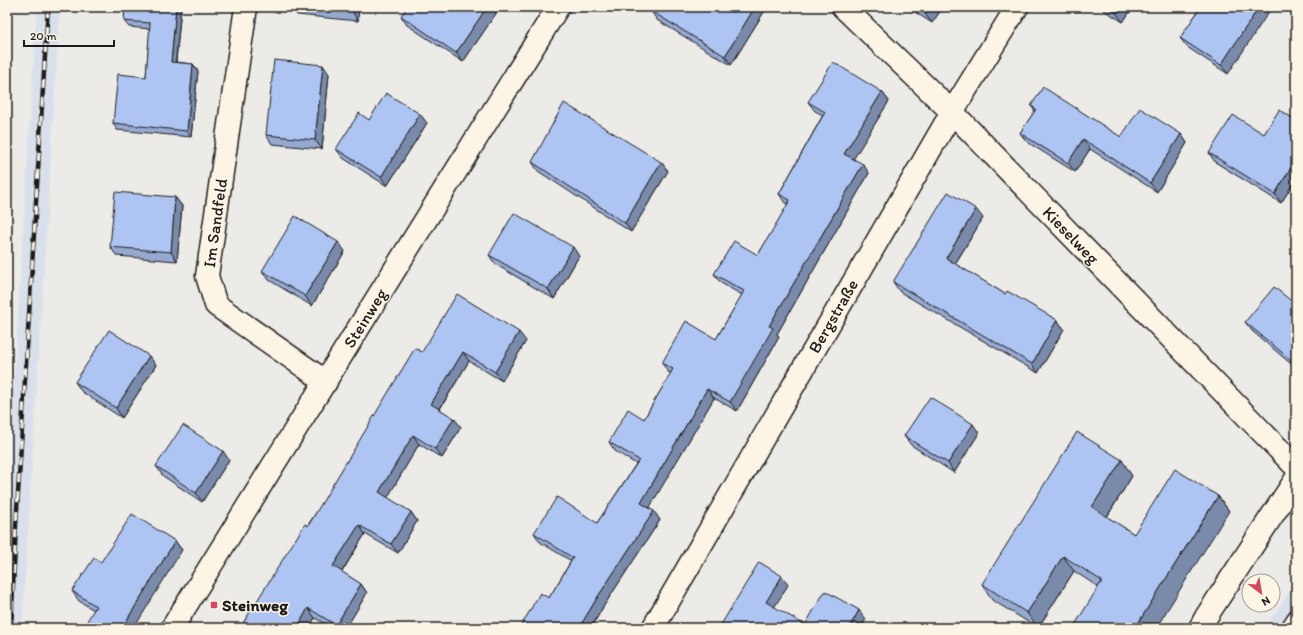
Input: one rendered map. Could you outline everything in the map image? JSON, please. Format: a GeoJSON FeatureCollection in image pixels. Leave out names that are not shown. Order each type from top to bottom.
{"type":"FeatureCollection","features":[{"type":"Feature","properties":{"kind":"street","name":"Im Sandfeld"},"geometry":{"type":"LineString","coordinates":[[246,7],[207,276],[216,304],[326,382]]}},
{"type":"Feature","properties":{"kind":"street","name":"Steinweg"},"geometry":{"type":"LineString","coordinates":[[172,628],[558,7]]}},
{"type":"Feature","properties":{"kind":"street","name":"Kieselweg"},"geometry":{"type":"LineString","coordinates":[[843,7],[952,112],[1296,467]]}},
{"type":"Feature","properties":{"kind":"street","name":"Bergstraße"},"geometry":{"type":"LineString","coordinates":[[653,628],[952,112],[1017,7]]}},
{"type":"Feature","properties":{"kind":"street"},"geometry":{"type":"LineString","coordinates":[[1200,628],[1296,479]]}},
{"type":"Feature","properties":{"kind":"lane"},"geometry":{"type":"LineString","coordinates":[[1288,628],[1296,616]]}},
{"type":"Feature","properties":{"kind":"shaded area"},"geometry":{"type":"Polygon","coordinates":[[[37,7],[60,7],[22,628],[7,628],[7,492],[37,7]]]}},
{"type":"Feature","properties":{"kind":"shaded area"},"geometry":{"type":"Polygon","coordinates":[[[1296,582],[1296,628],[1265,628],[1275,613],[1281,613],[1281,604],[1296,582]]]}},
{"type":"Feature","properties":{"kind":"building"},"geometry":{"type":"Polygon","coordinates":[[[125,7],[176,7],[171,62],[193,64],[187,131],[113,123],[118,74],[146,77],[150,23],[124,21],[125,7]]]}},
{"type":"Feature","properties":{"kind":"building"},"geometry":{"type":"Polygon","coordinates":[[[303,7],[352,7],[352,11],[303,7]]]}},
{"type":"Feature","properties":{"kind":"building"},"geometry":{"type":"Polygon","coordinates":[[[407,7],[487,7],[456,53],[401,16],[407,7]]]}},
{"type":"Feature","properties":{"kind":"building"},"geometry":{"type":"Polygon","coordinates":[[[653,7],[755,7],[725,56],[651,11],[653,7]]]}},
{"type":"Feature","properties":{"kind":"building"},"geometry":{"type":"Polygon","coordinates":[[[915,7],[930,7],[925,14],[915,7]]]}},
{"type":"Feature","properties":{"kind":"building"},"geometry":{"type":"Polygon","coordinates":[[[1107,7],[1121,7],[1116,13],[1107,7]]]}},
{"type":"Feature","properties":{"kind":"building"},"geometry":{"type":"Polygon","coordinates":[[[1201,7],[1259,7],[1221,65],[1180,38],[1201,7]]]}},
{"type":"Feature","properties":{"kind":"building"},"geometry":{"type":"Polygon","coordinates":[[[274,60],[323,65],[315,140],[266,135],[274,60]]]}},
{"type":"Feature","properties":{"kind":"building"},"geometry":{"type":"Polygon","coordinates":[[[833,62],[882,92],[844,154],[863,164],[769,326],[773,328],[730,402],[707,389],[641,503],[654,511],[579,628],[525,628],[521,626],[540,593],[549,598],[573,558],[534,533],[557,497],[597,523],[639,460],[609,442],[628,409],[644,419],[673,369],[662,363],[686,321],[716,339],[744,291],[714,274],[734,241],[758,255],[790,200],[779,194],[825,112],[808,102],[833,62]]]}},
{"type":"Feature","properties":{"kind":"building"},"geometry":{"type":"Polygon","coordinates":[[[1043,87],[1121,137],[1140,108],[1181,134],[1150,183],[1083,139],[1068,163],[1020,133],[1036,109],[1031,106],[1043,87]]]}},
{"type":"Feature","properties":{"kind":"building"},"geometry":{"type":"Polygon","coordinates":[[[386,93],[420,114],[381,177],[336,149],[359,113],[369,120],[386,93]]]}},
{"type":"Feature","properties":{"kind":"building"},"geometry":{"type":"Polygon","coordinates":[[[564,103],[661,162],[625,223],[532,162],[564,103]]]}},
{"type":"Feature","properties":{"kind":"building"},"geometry":{"type":"Polygon","coordinates":[[[1279,110],[1296,120],[1296,159],[1275,194],[1209,153],[1233,115],[1264,134],[1279,110]]]}},
{"type":"Feature","properties":{"kind":"building"},"geometry":{"type":"Polygon","coordinates":[[[115,192],[175,197],[171,252],[110,247],[115,192]]]}},
{"type":"Feature","properties":{"kind":"building"},"geometry":{"type":"Polygon","coordinates":[[[948,192],[976,209],[946,258],[1005,294],[1007,291],[1057,320],[1032,364],[893,282],[948,192]]]}},
{"type":"Feature","properties":{"kind":"building"},"geometry":{"type":"Polygon","coordinates":[[[514,213],[573,247],[548,289],[489,255],[514,213]]]}},
{"type":"Feature","properties":{"kind":"building"},"geometry":{"type":"Polygon","coordinates":[[[295,216],[338,242],[305,296],[262,271],[295,216]]]}},
{"type":"Feature","properties":{"kind":"building"},"geometry":{"type":"Polygon","coordinates":[[[1274,287],[1295,304],[1296,303],[1296,364],[1245,322],[1274,287]]]}},
{"type":"Feature","properties":{"kind":"building"},"geometry":{"type":"Polygon","coordinates":[[[457,294],[519,332],[495,372],[463,352],[431,404],[454,418],[435,449],[413,435],[379,492],[411,512],[391,544],[359,525],[333,566],[361,584],[336,625],[308,608],[297,628],[240,628],[305,524],[308,526],[415,348],[422,352],[457,294]]]}},
{"type":"Feature","properties":{"kind":"building"},"geometry":{"type":"Polygon","coordinates":[[[109,330],[149,356],[116,408],[75,382],[109,330]]]}},
{"type":"Feature","properties":{"kind":"building"},"geometry":{"type":"Polygon","coordinates":[[[930,397],[973,424],[948,463],[904,436],[930,397]]]}},
{"type":"Feature","properties":{"kind":"building"},"geometry":{"type":"Polygon","coordinates":[[[183,425],[223,451],[196,493],[156,466],[183,425]]]}},
{"type":"Feature","properties":{"kind":"building"},"geometry":{"type":"Polygon","coordinates":[[[1077,432],[1122,460],[1092,507],[1134,534],[1175,469],[1218,496],[1135,628],[1073,628],[1102,581],[1063,556],[1027,613],[982,584],[1077,432]]]}},
{"type":"Feature","properties":{"kind":"building"},"geometry":{"type":"Polygon","coordinates":[[[132,514],[175,541],[122,628],[83,628],[96,606],[72,591],[94,558],[101,562],[132,514]]]}},
{"type":"Feature","properties":{"kind":"building"},"geometry":{"type":"Polygon","coordinates":[[[759,562],[782,576],[766,602],[805,625],[825,591],[859,610],[849,628],[719,628],[759,562]]]}},
{"type":"Feature","properties":{"kind":"railway"},"geometry":{"type":"LineString","coordinates":[[11,628],[48,7]]}},
{"type":"Feature","properties":{"kind":"place","name":"Steinweg"},"geometry":{"type":"Point","coordinates":[214,605]}}]}
